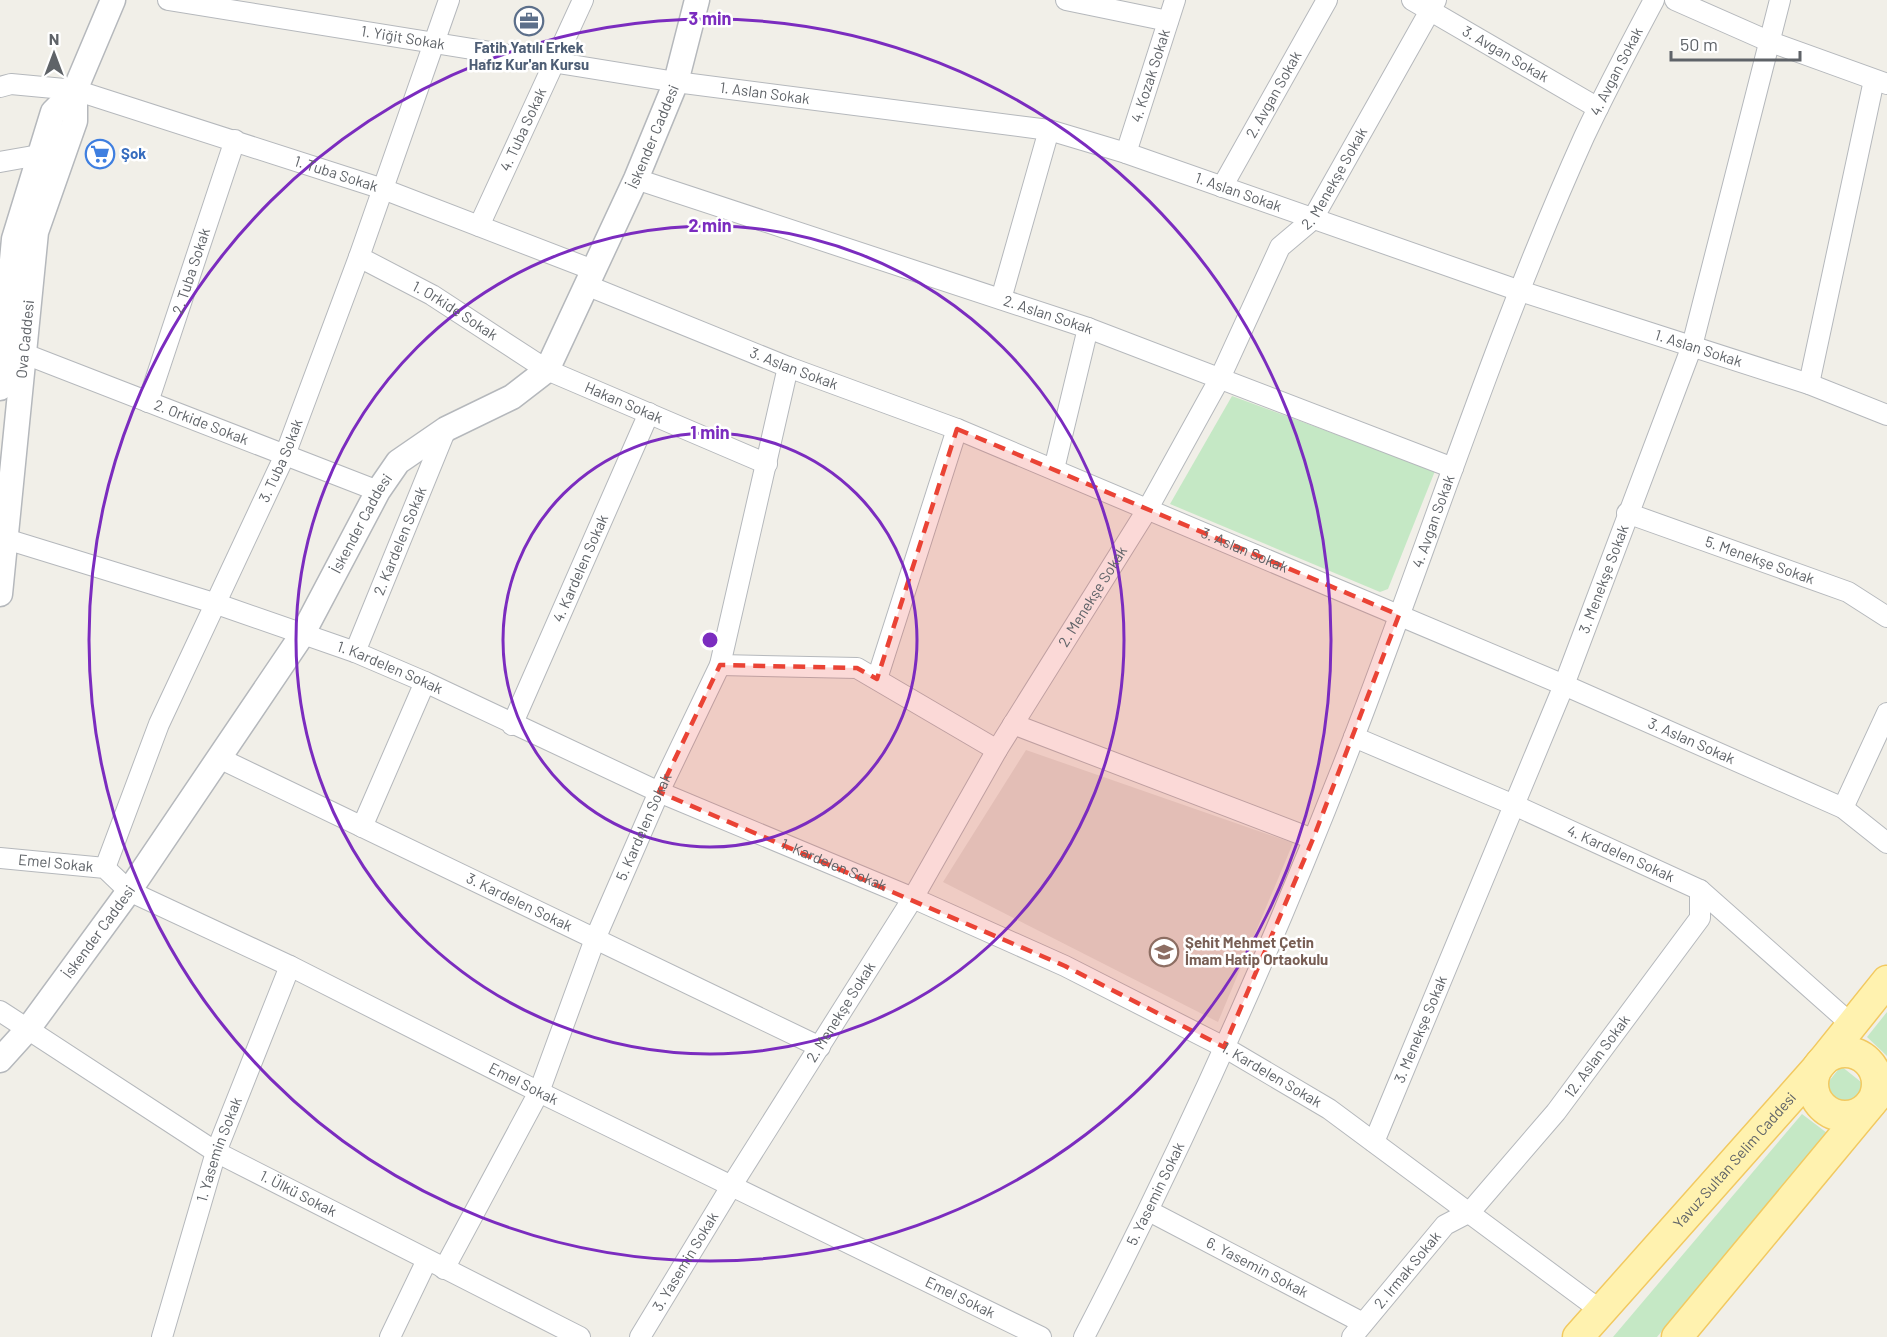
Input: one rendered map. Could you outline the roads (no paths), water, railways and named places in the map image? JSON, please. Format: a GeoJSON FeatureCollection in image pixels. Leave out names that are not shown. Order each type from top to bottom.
{"type":"FeatureCollection","features":[{"type":"Feature","properties":{"kind":"main road","name":"Yavuz Sultan Selim Caddesi"},"geometry":{"type":"LineString","coordinates":[[1578,1337],[1818,1067],[1887,981]]}},
{"type":"Feature","properties":{"kind":"main road"},"geometry":{"type":"LineString","coordinates":[[1843,1052],[1863,1058],[1875,1073],[1883,1100],[1855,1115],[1836,1115],[1827,1111],[1814,1095],[1814,1076],[1824,1059],[1843,1052]]}},
{"type":"Feature","properties":{"kind":"main road"},"geometry":{"type":"LineString","coordinates":[[1677,1337],[1883,1100]]}},
{"type":"Feature","properties":{"kind":"street","name":"Ova Caddesi"},"geometry":{"type":"LineString","coordinates":[[0,388],[14,239],[53,112],[75,90],[113,0]]}},
{"type":"Feature","properties":{"kind":"street","name":"1. Yiğit Sokak"},"geometry":{"type":"LineString","coordinates":[[168,0],[283,9],[434,43],[676,82]]}},
{"type":"Feature","properties":{"kind":"street","name":"3. Tuba Sokak"},"geometry":{"type":"LineString","coordinates":[[105,868],[159,724],[285,455],[359,257],[448,0]]}},
{"type":"Feature","properties":{"kind":"street","name":"4. Tuba Sokak"},"geometry":{"type":"LineString","coordinates":[[479,226],[583,0]]}},
{"type":"Feature","properties":{"kind":"street","name":"İskender Caddesi"},"geometry":{"type":"LineString","coordinates":[[0,1059],[28,1029],[129,891],[302,635],[378,491],[398,462],[446,429],[512,397],[547,370],[636,179],[676,82],[697,0]]}},
{"type":"Feature","properties":{"kind":"street"},"geometry":{"type":"LineString","coordinates":[[1066,0],[1168,21]]}},
{"type":"Feature","properties":{"kind":"street","name":"4. Kozak Sokak"},"geometry":{"type":"LineString","coordinates":[[1126,153],[1175,0]]}},
{"type":"Feature","properties":{"kind":"street","name":"2. Avgan Sokak"},"geometry":{"type":"LineString","coordinates":[[1222,188],[1327,0]]}},
{"type":"Feature","properties":{"kind":"street","name":"3. Avgan Sokak"},"geometry":{"type":"LineString","coordinates":[[1412,0],[1433,5],[1598,108]]}},
{"type":"Feature","properties":{"kind":"street","name":"4. Avgan Sokak"},"geometry":{"type":"LineString","coordinates":[[1224,1047],[1354,737],[1520,291],[1598,108],[1654,0]]}},
{"type":"Feature","properties":{"kind":"street"},"geometry":{"type":"LineString","coordinates":[[1675,0],[1768,41],[1880,82],[1809,384]]}},
{"type":"Feature","properties":{"kind":"street","name":"3. Menekşe Sokak"},"geometry":{"type":"LineString","coordinates":[[1374,1142],[1564,685],[1627,513],[1692,346],[1780,0]]}},
{"type":"Feature","properties":{"kind":"street","name":"2. Menekşe Sokak"},"geometry":{"type":"LineString","coordinates":[[732,1185],[913,898],[997,750],[1147,510],[1220,378],[1280,247],[1312,220],[1433,5]]}},
{"type":"Feature","properties":{"kind":"street","name":"1. Aslan Sokak"},"geometry":{"type":"LineString","coordinates":[[676,82],[1049,130],[1126,153],[1520,291],[1809,384],[1887,415]]}},
{"type":"Feature","properties":{"kind":"street","name":"1. Tuba Sokak"},"geometry":{"type":"LineString","coordinates":[[0,87],[11,84],[75,90],[235,140],[383,189],[479,226],[589,277]]}},
{"type":"Feature","properties":{"kind":"street","name":"Ova Caddesi"},"geometry":{"type":"LineString","coordinates":[[0,594],[3,538],[25,354],[36,232],[75,121],[75,90]]}},
{"type":"Feature","properties":{"kind":"street"},"geometry":{"type":"LineString","coordinates":[[1001,299],[1049,130]]}},
{"type":"Feature","properties":{"kind":"street","name":"2. Tuba Sokak"},"geometry":{"type":"LineString","coordinates":[[148,402],[235,140]]}},
{"type":"Feature","properties":{"kind":"street"},"geometry":{"type":"LineString","coordinates":[[0,162],[39,155]]}},
{"type":"Feature","properties":{"kind":"street","name":"2. Aslan Sokak"},"geometry":{"type":"LineString","coordinates":[[636,179],[1088,328],[1453,468]]}},
{"type":"Feature","properties":{"kind":"street","name":"1. Orkide Sokak"},"geometry":{"type":"LineString","coordinates":[[359,257],[432,295],[547,370]]}},
{"type":"Feature","properties":{"kind":"street","name":"3. Aslan Sokak"},"geometry":{"type":"LineString","coordinates":[[589,277],[788,367],[957,429],[1564,685],[1843,808],[1887,843]]}},
{"type":"Feature","properties":{"kind":"street"},"geometry":{"type":"LineString","coordinates":[[1054,469],[1088,328]]}},
{"type":"Feature","properties":{"kind":"street","name":"2. Orkide Sokak"},"geometry":{"type":"LineString","coordinates":[[25,354],[378,491]]}},
{"type":"Feature","properties":{"kind":"street","name":"5. Kardelen Sokak"},"geometry":{"type":"LineString","coordinates":[[390,1337],[539,1092],[595,939],[659,792],[720,664],[788,367]]}},
{"type":"Feature","properties":{"kind":"street","name":"Hakan Sokak"},"geometry":{"type":"LineString","coordinates":[[547,370],[767,464]]}},
{"type":"Feature","properties":{"kind":"street","name":"4. Kardelen Sokak"},"geometry":{"type":"LineString","coordinates":[[512,724],[649,413]]}},
{"type":"Feature","properties":{"kind":"street","name":"2. Kardelen Sokak"},"geometry":{"type":"LineString","coordinates":[[356,652],[446,429]]}},
{"type":"Feature","properties":{"kind":"street"},"geometry":{"type":"LineString","coordinates":[[877,679],[957,429]]}},
{"type":"Feature","properties":{"kind":"street","name":"5. Menekşe Sokak"},"geometry":{"type":"LineString","coordinates":[[1627,513],[1848,592],[1887,617]]}},
{"type":"Feature","properties":{"kind":"street","name":"1. Kardelen Sokak"},"geometry":{"type":"LineString","coordinates":[[3,538],[217,604],[356,652],[659,792],[913,898],[1065,966],[1224,1047],[1329,1109],[1600,1310]]}},
{"type":"Feature","properties":{"kind":"street"},"geometry":{"type":"LineString","coordinates":[[720,664],[857,668],[997,750]]}},
{"type":"Feature","properties":{"kind":"street"},"geometry":{"type":"LineString","coordinates":[[362,827],[425,682]]}},
{"type":"Feature","properties":{"kind":"street"},"geometry":{"type":"LineString","coordinates":[[1843,808],[1887,713]]}},
{"type":"Feature","properties":{"kind":"street"},"geometry":{"type":"LineString","coordinates":[[1013,724],[1313,839]]}},
{"type":"Feature","properties":{"kind":"street","name":"4. Kardelen Sokak"},"geometry":{"type":"LineString","coordinates":[[1354,737],[1514,805],[1700,890],[1851,1024]]}},
{"type":"Feature","properties":{"kind":"street","name":"3. Kardelen Sokak"},"geometry":{"type":"LineString","coordinates":[[219,758],[820,1047]]}},
{"type":"Feature","properties":{"kind":"street","name":"Emel Sokak"},"geometry":{"type":"LineString","coordinates":[[0,858],[105,868],[129,891],[290,966],[539,1092],[1041,1337]]}},
{"type":"Feature","properties":{"kind":"street","name":"12. Aslan Sokak"},"geometry":{"type":"LineString","coordinates":[[1470,1212],[1556,1112],[1700,918],[1700,890]]}},
{"type":"Feature","properties":{"kind":"street","name":"1. Yasemin Sokak"},"geometry":{"type":"LineString","coordinates":[[162,1337],[216,1152],[290,966]]}},
{"type":"Feature","properties":{"kind":"street","name":"1. Ülkü Sokak"},"geometry":{"type":"LineString","coordinates":[[0,1011],[216,1152],[580,1337]]}},
{"type":"Feature","properties":{"kind":"street","name":"5. Yasemin Sokak"},"geometry":{"type":"LineString","coordinates":[[1084,1337],[1149,1211],[1224,1047]]}},
{"type":"Feature","properties":{"kind":"street","name":"3. Yasemin Sokak"},"geometry":{"type":"LineString","coordinates":[[640,1337],[732,1185]]}},
{"type":"Feature","properties":{"kind":"street","name":"6. Yasemin Sokak"},"geometry":{"type":"LineString","coordinates":[[1149,1211],[1358,1330]]}},
{"type":"Feature","properties":{"kind":"street","name":"2. Irmak Sokak"},"geometry":{"type":"LineString","coordinates":[[1358,1330],[1445,1224],[1470,1212]]}},
{"type":"Feature","properties":{"kind":"place","name":"Fatih Yatılı Erkek Hafız Kur'an Kursu"},"geometry":{"type":"Point","coordinates":[529,21]}},
{"type":"Feature","properties":{"kind":"place","name":"Şok"},"geometry":{"type":"Point","coordinates":[100,154]}},
{"type":"Feature","properties":{"kind":"place","name":"Şehit Mehmet Çetin İmam Hatip Ortaokulu"},"geometry":{"type":"Point","coordinates":[1164,952]}}]}
